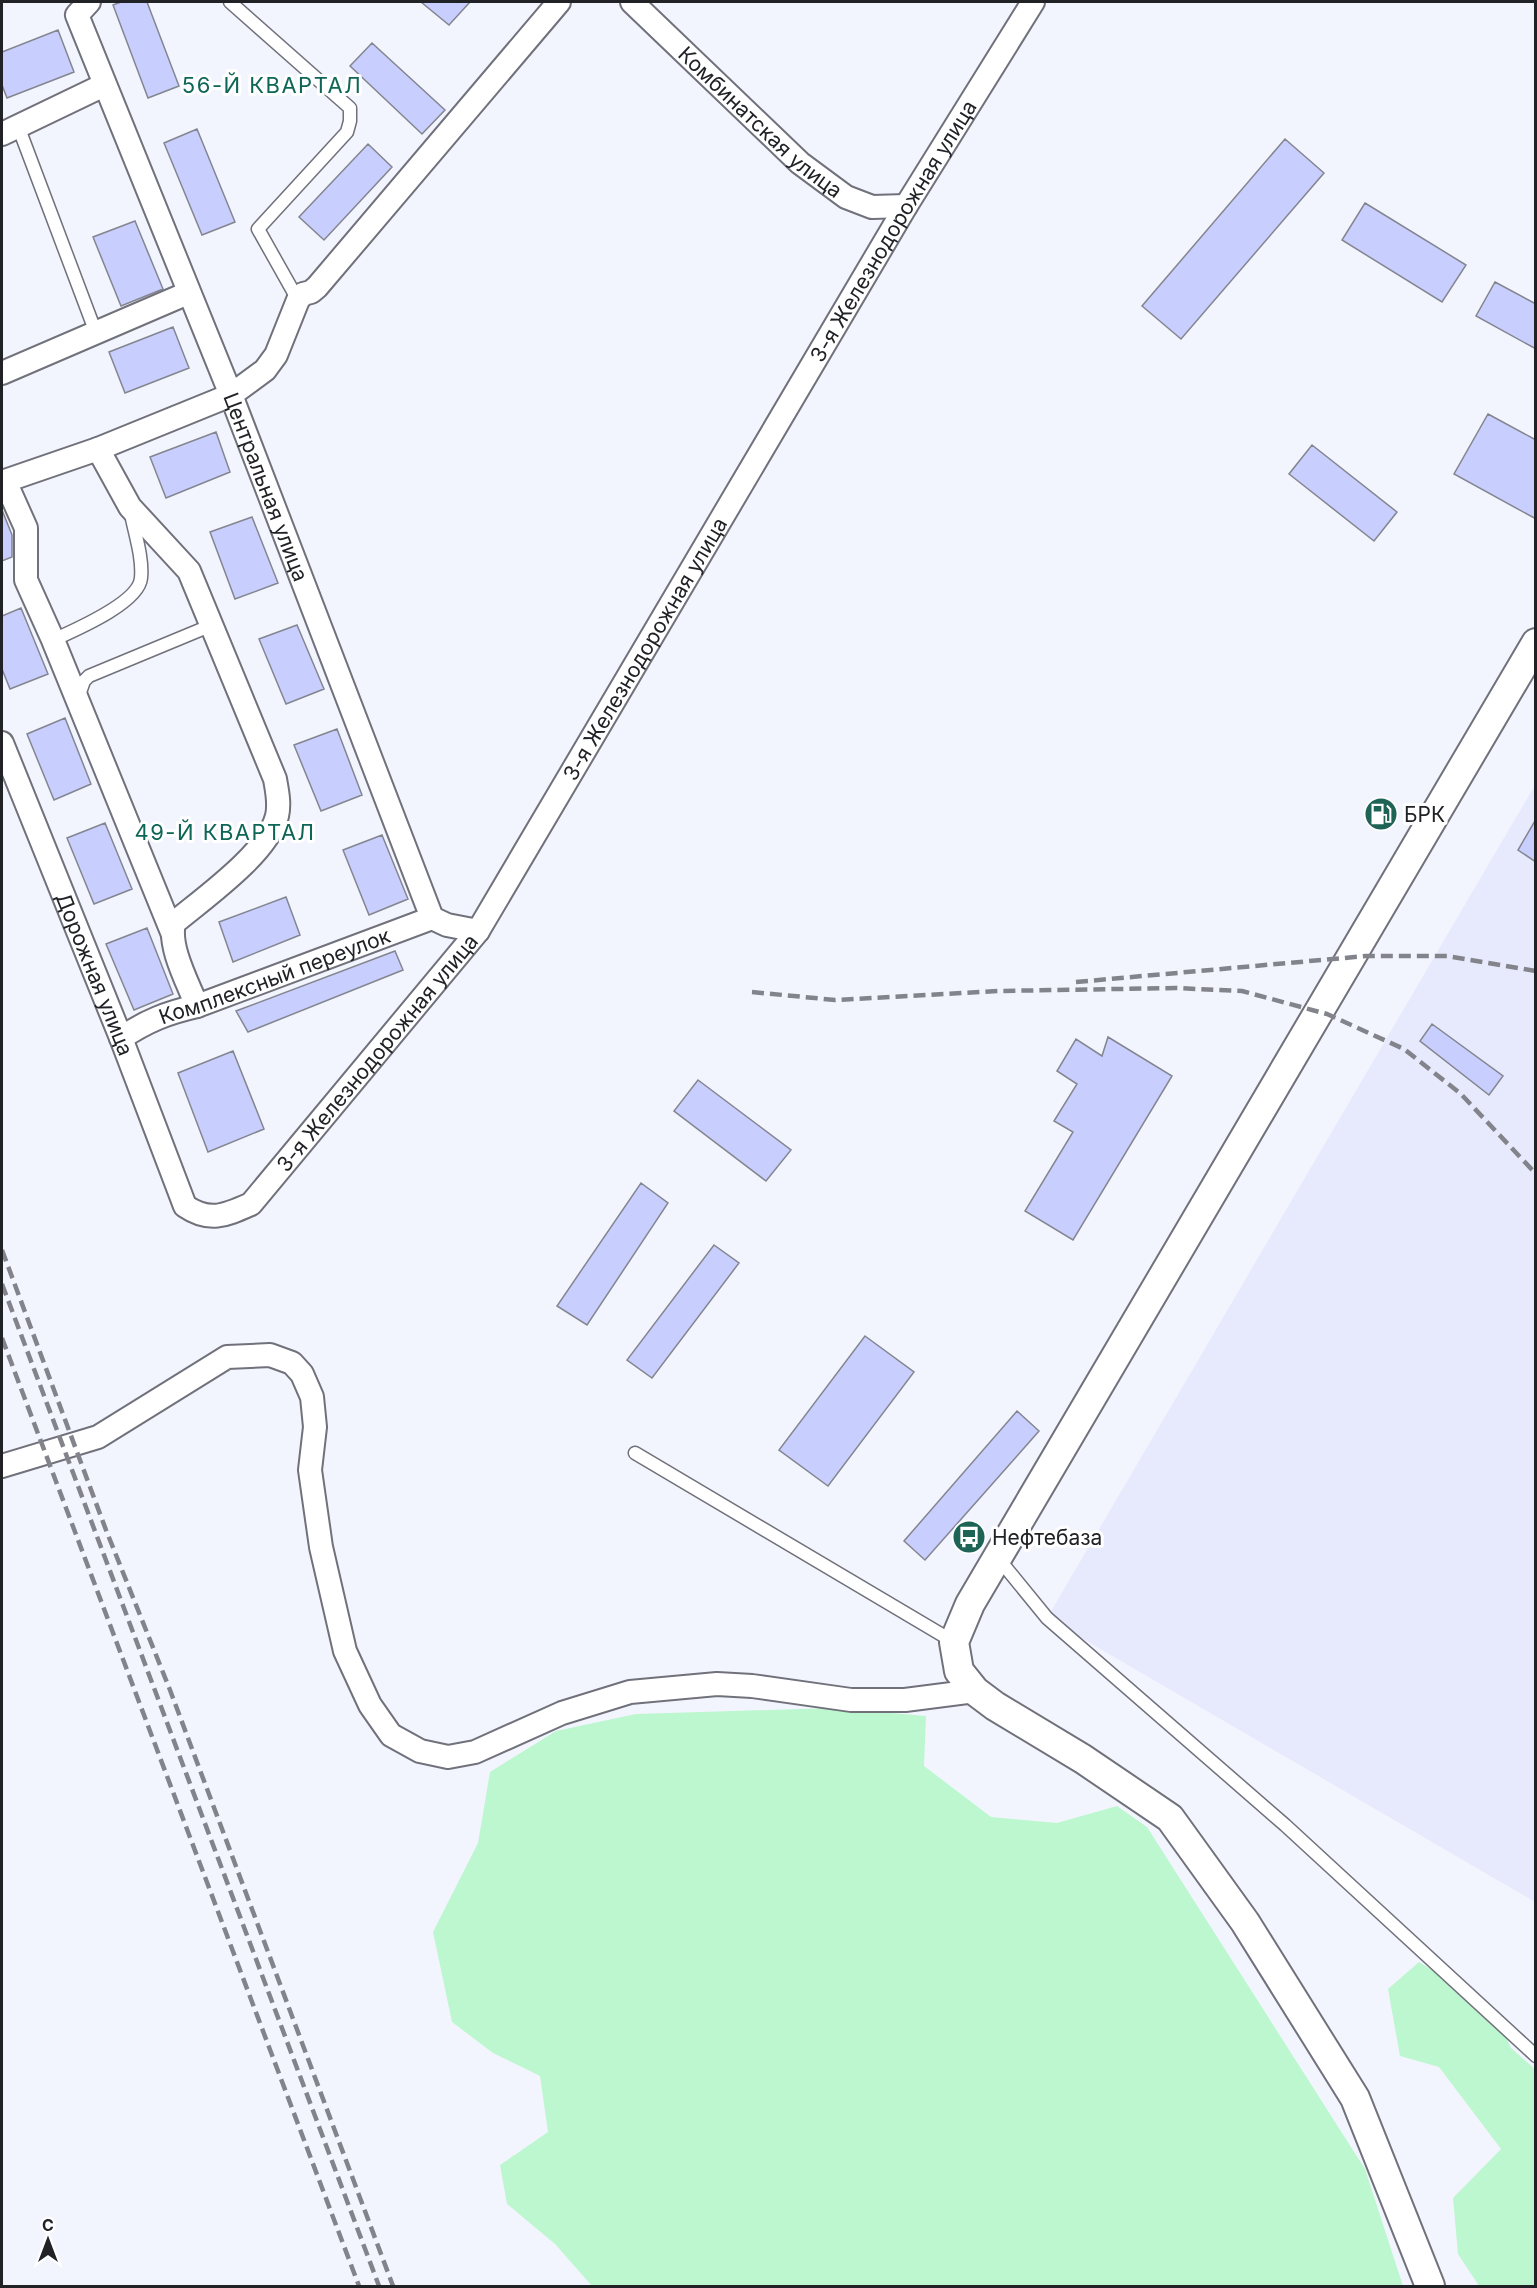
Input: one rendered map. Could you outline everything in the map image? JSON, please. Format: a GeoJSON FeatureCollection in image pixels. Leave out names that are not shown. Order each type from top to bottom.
{"type":"FeatureCollection","features":[{"type":"Feature","properties":{"kind":"street"},"geometry":{"type":"LineString","coordinates":[[197,1006],[174,944],[172,932],[53,640],[26,580],[26,528],[3,481],[98,448],[231,395],[265,370],[276,354],[298,300],[303,294],[317,287],[559,2]]}},
{"type":"Feature","properties":{"kind":"street","name":"Комбинатская улица"},"geometry":{"type":"LineString","coordinates":[[633,2],[809,170],[846,197],[872,207],[906,206]]}},
{"type":"Feature","properties":{"kind":"street","name":"3-я Железнодорожная улица"},"geometry":{"type":"LineString","coordinates":[[185,1206],[207,1217],[230,1213],[251,1204],[478,931],[906,206],[1033,2]]}},
{"type":"Feature","properties":{"kind":"street","name":"Центральная улица"},"geometry":{"type":"LineString","coordinates":[[83,8],[105,85],[231,395],[432,918]]}},
{"type":"Feature","properties":{"kind":"street"},"geometry":{"type":"LineString","coordinates":[[10,130],[105,85]]}},
{"type":"Feature","properties":{"kind":"street"},"geometry":{"type":"LineString","coordinates":[[2,373],[188,293]]}},
{"type":"Feature","properties":{"kind":"street"},"geometry":{"type":"LineString","coordinates":[[98,448],[130,507],[189,571],[275,779],[279,802],[273,829],[247,861],[174,923],[172,932]]}},
{"type":"Feature","properties":{"kind":"street"},"geometry":{"type":"LineString","coordinates":[[1430,2286],[1355,2098],[1245,1922],[1170,1818],[1083,1759],[995,1706],[975,1691],[959,1671],[954,1642],[970,1604],[997,1557],[1536,643]]}},
{"type":"Feature","properties":{"kind":"street","name":"Дорожная улица"},"geometry":{"type":"LineString","coordinates":[[2,743],[121,1038],[185,1206]]}},
{"type":"Feature","properties":{"kind":"street"},"geometry":{"type":"LineString","coordinates":[[432,918],[447,925],[478,931]]}},
{"type":"Feature","properties":{"kind":"street","name":"Комплексный переулок"},"geometry":{"type":"LineString","coordinates":[[121,1038],[146,1022],[169,1012],[197,1006],[432,918]]}},
{"type":"Feature","properties":{"kind":"street"},"geometry":{"type":"LineString","coordinates":[[2,1466],[98,1437],[227,1357],[270,1355],[291,1363],[302,1374],[312,1397],[315,1427],[310,1470],[321,1547],[345,1651],[370,1705],[391,1735],[420,1750],[448,1756],[476,1752],[562,1713],[630,1692],[717,1684],[752,1686],[851,1700],[905,1700],[975,1691]]}},
{"type":"Feature","properties":{"kind":"lane"},"geometry":{"type":"LineString","coordinates":[[230,2],[350,108],[351,121],[347,132],[258,229],[298,300]]}},
{"type":"Feature","properties":{"kind":"lane"},"geometry":{"type":"LineString","coordinates":[[10,130],[96,333]]}},
{"type":"Feature","properties":{"kind":"lane"},"geometry":{"type":"LineString","coordinates":[[53,640],[100,619],[137,590],[141,580],[141,569],[130,507]]}},
{"type":"Feature","properties":{"kind":"lane"},"geometry":{"type":"LineString","coordinates":[[78,702],[81,687],[89,676],[212,625]]}},
{"type":"Feature","properties":{"kind":"lane"},"geometry":{"type":"LineString","coordinates":[[635,1453],[954,1642]]}},
{"type":"Feature","properties":{"kind":"lane"},"geometry":{"type":"LineString","coordinates":[[997,1557],[1047,1618],[1285,1825],[1536,2056]]}},
{"type":"Feature","properties":{"kind":"shaded area"},"geometry":{"type":"Polygon","coordinates":[[[1535,785],[1535,1902],[1047,1618],[1535,785]]]}},
{"type":"Feature","properties":{"kind":"green space"},"geometry":{"type":"Polygon","coordinates":[[[833,1708],[926,1716],[924,1766],[991,1817],[1057,1823],[1117,1806],[1147,1827],[1365,2169],[1403,2286],[592,2286],[555,2244],[507,2204],[500,2165],[548,2132],[540,2076],[493,2053],[452,2022],[433,1932],[478,1843],[490,1772],[556,1731],[636,1714],[833,1708]]]}},
{"type":"Feature","properties":{"kind":"green space"},"geometry":{"type":"Polygon","coordinates":[[[1419,1962],[1492,2007],[1511,2048],[1535,2069],[1535,2285],[1479,2286],[1458,2254],[1453,2198],[1501,2149],[1439,2067],[1400,2056],[1388,1989],[1419,1962]]]}},
{"type":"Feature","properties":{"kind":"building"},"geometry":{"type":"Polygon","coordinates":[[[121,2],[147,2],[179,86],[148,98],[113,5],[121,2]]]}},
{"type":"Feature","properties":{"kind":"building"},"geometry":{"type":"Polygon","coordinates":[[[421,2],[470,2],[449,25],[421,2]]]}},
{"type":"Feature","properties":{"kind":"building"},"geometry":{"type":"Polygon","coordinates":[[[58,30],[74,72],[7,98],[2,85],[2,52],[58,30]]]}},
{"type":"Feature","properties":{"kind":"building"},"geometry":{"type":"Polygon","coordinates":[[[372,43],[445,110],[422,134],[350,66],[372,43]]]}},
{"type":"Feature","properties":{"kind":"building"},"geometry":{"type":"Polygon","coordinates":[[[197,129],[235,222],[202,235],[164,143],[197,129]]]}},
{"type":"Feature","properties":{"kind":"building"},"geometry":{"type":"Polygon","coordinates":[[[1285,139],[1324,173],[1181,339],[1142,306],[1285,139]]]}},
{"type":"Feature","properties":{"kind":"building"},"geometry":{"type":"Polygon","coordinates":[[[368,144],[392,167],[324,240],[299,217],[368,144]]]}},
{"type":"Feature","properties":{"kind":"building"},"geometry":{"type":"Polygon","coordinates":[[[1365,203],[1466,265],[1442,302],[1342,240],[1365,203]]]}},
{"type":"Feature","properties":{"kind":"building"},"geometry":{"type":"Polygon","coordinates":[[[135,221],[163,289],[121,306],[93,237],[135,221]]]}},
{"type":"Feature","properties":{"kind":"building"},"geometry":{"type":"Polygon","coordinates":[[[1495,282],[1536,304],[1536,349],[1476,316],[1495,282]]]}},
{"type":"Feature","properties":{"kind":"building"},"geometry":{"type":"Polygon","coordinates":[[[173,327],[189,368],[125,393],[109,352],[173,327]]]}},
{"type":"Feature","properties":{"kind":"building"},"geometry":{"type":"Polygon","coordinates":[[[1488,414],[1536,440],[1536,519],[1454,474],[1488,414]]]}},
{"type":"Feature","properties":{"kind":"building"},"geometry":{"type":"Polygon","coordinates":[[[216,432],[230,472],[166,498],[150,457],[216,432]]]}},
{"type":"Feature","properties":{"kind":"building"},"geometry":{"type":"Polygon","coordinates":[[[1312,445],[1397,512],[1374,541],[1289,474],[1312,445]]]}},
{"type":"Feature","properties":{"kind":"building"},"geometry":{"type":"Polygon","coordinates":[[[2,510],[12,535],[12,557],[2,561],[2,510]]]}},
{"type":"Feature","properties":{"kind":"building"},"geometry":{"type":"Polygon","coordinates":[[[252,517],[278,583],[235,599],[210,532],[252,517]]]}},
{"type":"Feature","properties":{"kind":"building"},"geometry":{"type":"Polygon","coordinates":[[[21,608],[48,674],[10,689],[2,669],[2,616],[21,608]]]}},
{"type":"Feature","properties":{"kind":"building"},"geometry":{"type":"Polygon","coordinates":[[[297,625],[324,689],[286,704],[259,639],[297,625]]]}},
{"type":"Feature","properties":{"kind":"building"},"geometry":{"type":"Polygon","coordinates":[[[65,718],[91,784],[54,800],[27,734],[65,718]]]}},
{"type":"Feature","properties":{"kind":"building"},"geometry":{"type":"Polygon","coordinates":[[[337,729],[362,795],[321,811],[294,745],[337,729]]]}},
{"type":"Feature","properties":{"kind":"building"},"geometry":{"type":"Polygon","coordinates":[[[1536,819],[1536,862],[1518,850],[1536,819]]]}},
{"type":"Feature","properties":{"kind":"building"},"geometry":{"type":"Polygon","coordinates":[[[105,823],[132,889],[94,904],[67,838],[105,823]]]}},
{"type":"Feature","properties":{"kind":"building"},"geometry":{"type":"Polygon","coordinates":[[[382,835],[408,899],[369,915],[343,850],[382,835]]]}},
{"type":"Feature","properties":{"kind":"building"},"geometry":{"type":"Polygon","coordinates":[[[286,897],[300,935],[233,962],[219,922],[286,897]]]}},
{"type":"Feature","properties":{"kind":"building"},"geometry":{"type":"Polygon","coordinates":[[[147,928],[173,994],[134,1010],[106,944],[147,928]]]}},
{"type":"Feature","properties":{"kind":"building"},"geometry":{"type":"Polygon","coordinates":[[[395,951],[403,970],[248,1032],[236,1011],[395,951]]]}},
{"type":"Feature","properties":{"kind":"building"},"geometry":{"type":"Polygon","coordinates":[[[1432,1024],[1503,1076],[1489,1095],[1420,1041],[1432,1024]]]}},
{"type":"Feature","properties":{"kind":"building"},"geometry":{"type":"Polygon","coordinates":[[[1108,1037],[1172,1076],[1073,1240],[1025,1211],[1073,1132],[1054,1121],[1077,1084],[1057,1071],[1076,1039],[1102,1056],[1108,1037]]]}},
{"type":"Feature","properties":{"kind":"building"},"geometry":{"type":"Polygon","coordinates":[[[233,1051],[264,1129],[208,1152],[178,1073],[233,1051]]]}},
{"type":"Feature","properties":{"kind":"building"},"geometry":{"type":"Polygon","coordinates":[[[698,1080],[791,1150],[766,1181],[674,1111],[698,1080]]]}},
{"type":"Feature","properties":{"kind":"building"},"geometry":{"type":"Polygon","coordinates":[[[641,1183],[668,1203],[587,1325],[557,1306],[641,1183]]]}},
{"type":"Feature","properties":{"kind":"building"},"geometry":{"type":"Polygon","coordinates":[[[714,1245],[739,1263],[652,1378],[627,1360],[714,1245]]]}},
{"type":"Feature","properties":{"kind":"building"},"geometry":{"type":"Polygon","coordinates":[[[865,1336],[914,1372],[828,1486],[779,1450],[865,1336]]]}},
{"type":"Feature","properties":{"kind":"building"},"geometry":{"type":"Polygon","coordinates":[[[1017,1411],[1039,1431],[925,1560],[904,1541],[1017,1411]]]}},
{"type":"Feature","properties":{"kind":"railway"},"geometry":{"type":"LineString","coordinates":[[1076,982],[1366,956],[1447,956],[1536,971]]}},
{"type":"Feature","properties":{"kind":"railway"},"geometry":{"type":"LineString","coordinates":[[752,992],[835,1000],[998,991],[1176,988],[1242,991],[1327,1014],[1404,1049],[1461,1094],[1536,1174]]}},
{"type":"Feature","properties":{"kind":"railway"},"geometry":{"type":"LineString","coordinates":[[2,1250],[106,1530],[170,1690],[393,2286]]}},
{"type":"Feature","properties":{"kind":"railway"},"geometry":{"type":"LineString","coordinates":[[2,1284],[379,2286]]}},
{"type":"Feature","properties":{"kind":"railway"},"geometry":{"type":"LineString","coordinates":[[2,1338],[359,2286]]}},
{"type":"Feature","properties":{"kind":"place","name":"БРК"},"geometry":{"type":"Point","coordinates":[1381,814]}},
{"type":"Feature","properties":{"kind":"place","name":"Нефтебаза"},"geometry":{"type":"Point","coordinates":[969,1537]}},
{"type":"Feature","properties":{"kind":"district","name":"56-Й КВАРТАЛ"},"geometry":{"type":"Point","coordinates":[272,85]}},
{"type":"Feature","properties":{"kind":"district","name":"49-Й КВАРТАЛ"},"geometry":{"type":"Point","coordinates":[225,832]}}]}
